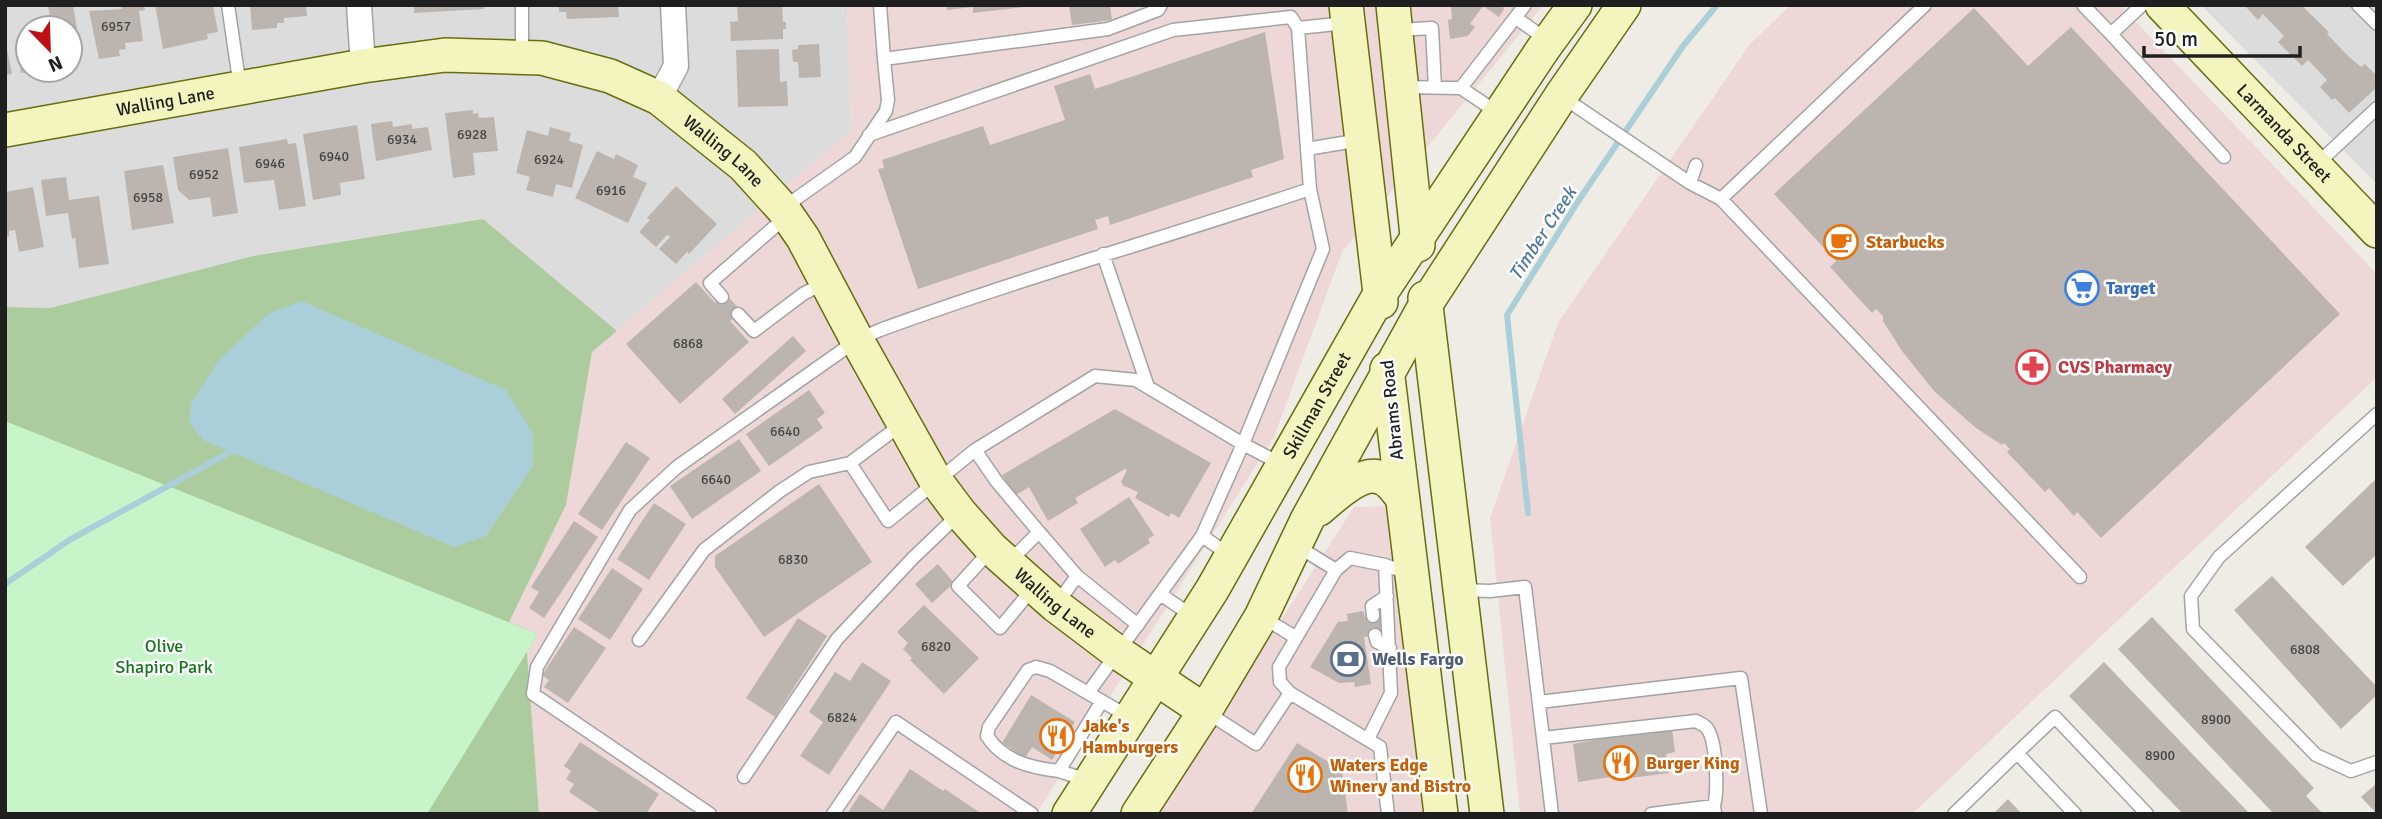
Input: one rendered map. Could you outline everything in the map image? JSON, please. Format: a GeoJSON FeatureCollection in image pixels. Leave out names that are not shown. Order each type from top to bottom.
{"type":"FeatureCollection","features":[{"type":"Feature","properties":{"kind":"main road","name":"Skillman Street"},"geometry":{"type":"LineString","coordinates":[[1069,814],[1231,556],[1380,294],[1548,41],[1575,5]]}},
{"type":"Feature","properties":{"kind":"main road"},"geometry":{"type":"LineString","coordinates":[[1138,814],[1205,711],[1261,617],[1301,532],[1426,304],[1574,104],[1624,5]]}},
{"type":"Feature","properties":{"kind":"main road","name":"Larmanda Street"},"geometry":{"type":"LineString","coordinates":[[2162,5],[2377,231]]}},
{"type":"Feature","properties":{"kind":"main road","name":"Abrams Road"},"geometry":{"type":"LineString","coordinates":[[1347,14],[1402,497],[1398,570],[1441,814]]}},
{"type":"Feature","properties":{"kind":"main road"},"geometry":{"type":"LineString","coordinates":[[1394,18],[1417,237],[1487,814]]}},
{"type":"Feature","properties":{"kind":"main road","name":"Walling Lane"},"geometry":{"type":"LineString","coordinates":[[5,130],[363,66],[445,55],[541,58],[610,76],[659,98],[743,165],[785,212],[803,237],[902,423],[936,481],[960,513],[1000,556],[1045,596],[1117,652],[1205,711]]}},
{"type":"Feature","properties":{"kind":"main road"},"geometry":{"type":"LineString","coordinates":[[1301,532],[1346,486],[1367,477],[1377,476],[1384,479],[1402,497]]}},
{"type":"Feature","properties":{"kind":"street"},"geometry":{"type":"LineString","coordinates":[[359,5],[363,66]]}},
{"type":"Feature","properties":{"kind":"street"},"geometry":{"type":"LineString","coordinates":[[659,98],[676,66],[673,5]]}},
{"type":"Feature","properties":{"kind":"lane"},"geometry":{"type":"LineString","coordinates":[[228,5],[240,88]]}},
{"type":"Feature","properties":{"kind":"lane"},"geometry":{"type":"LineString","coordinates":[[522,5],[522,56]]}},
{"type":"Feature","properties":{"kind":"lane"},"geometry":{"type":"LineString","coordinates":[[722,297],[710,283],[785,212],[855,157],[886,111],[888,100],[880,5]]}},
{"type":"Feature","properties":{"kind":"lane"},"geometry":{"type":"LineString","coordinates":[[884,59],[1108,29],[1158,10],[1161,5]]}},
{"type":"Feature","properties":{"kind":"lane"},"geometry":{"type":"LineString","coordinates":[[1461,88],[1525,5]]}},
{"type":"Feature","properties":{"kind":"lane"},"geometry":{"type":"LineString","coordinates":[[1721,199],[1925,5]]}},
{"type":"Feature","properties":{"kind":"lane"},"geometry":{"type":"LineString","coordinates":[[2083,5],[2224,158]]}},
{"type":"Feature","properties":{"kind":"lane"},"geometry":{"type":"LineString","coordinates":[[2111,34],[2141,5]]}},
{"type":"Feature","properties":{"kind":"lane"},"geometry":{"type":"LineString","coordinates":[[2358,5],[2377,24]]}},
{"type":"Feature","properties":{"kind":"lane"},"geometry":{"type":"LineString","coordinates":[[1298,28],[1347,14]]}},
{"type":"Feature","properties":{"kind":"lane"},"geometry":{"type":"LineString","coordinates":[[869,135],[1173,30],[1291,17],[1298,28],[1311,189],[1323,249],[1202,536],[1088,693]]}},
{"type":"Feature","properties":{"kind":"lane"},"geometry":{"type":"LineString","coordinates":[[1394,18],[1432,27],[1435,88]]}},
{"type":"Feature","properties":{"kind":"lane"},"geometry":{"type":"LineString","coordinates":[[1516,18],[1548,41]]}},
{"type":"Feature","properties":{"kind":"lane"},"geometry":{"type":"LineString","coordinates":[[1401,87],[1461,88],[1499,114]]}},
{"type":"Feature","properties":{"kind":"lane"},"geometry":{"type":"LineString","coordinates":[[1574,104],[1690,183],[1721,199],[2080,577]]}},
{"type":"Feature","properties":{"kind":"lane"},"geometry":{"type":"LineString","coordinates":[[2315,166],[2377,108]]}},
{"type":"Feature","properties":{"kind":"lane"},"geometry":{"type":"LineString","coordinates":[[1307,149],[1361,140]]}},
{"type":"Feature","properties":{"kind":"lane"},"geometry":{"type":"LineString","coordinates":[[1690,183],[1696,165]]}},
{"type":"Feature","properties":{"kind":"lane"},"geometry":{"type":"LineString","coordinates":[[710,814],[533,694],[537,667],[630,510],[677,467],[857,340],[906,320],[1103,254],[1311,189]]}},
{"type":"Feature","properties":{"kind":"lane"},"geometry":{"type":"LineString","coordinates":[[1103,254],[1148,387]]}},
{"type":"Feature","properties":{"kind":"lane"},"geometry":{"type":"LineString","coordinates":[[738,314],[754,331],[803,294],[826,282]]}},
{"type":"Feature","properties":{"kind":"lane"},"geometry":{"type":"LineString","coordinates":[[850,463],[888,521],[975,450],[1095,376],[1136,380],[1283,465]]}},
{"type":"Feature","properties":{"kind":"lane"},"geometry":{"type":"LineString","coordinates":[[2377,414],[2219,557],[2191,596],[2193,629],[2316,755],[2351,771],[2377,762]]}},
{"type":"Feature","properties":{"kind":"lane"},"geometry":{"type":"LineString","coordinates":[[639,640],[704,550],[809,472],[850,463],[902,423]]}},
{"type":"Feature","properties":{"kind":"lane"},"geometry":{"type":"LineString","coordinates":[[975,450],[997,482],[1077,576],[1138,625]]}},
{"type":"Feature","properties":{"kind":"lane"},"geometry":{"type":"LineString","coordinates":[[744,777],[836,639],[960,513]]}},
{"type":"Feature","properties":{"kind":"lane"},"geometry":{"type":"LineString","coordinates":[[1039,532],[958,586],[1000,628],[1077,576]]}},
{"type":"Feature","properties":{"kind":"lane"},"geometry":{"type":"LineString","coordinates":[[1301,532],[1336,570]]}},
{"type":"Feature","properties":{"kind":"lane"},"geometry":{"type":"LineString","coordinates":[[1202,536],[1231,556]]}},
{"type":"Feature","properties":{"kind":"lane"},"geometry":{"type":"LineString","coordinates":[[1368,739],[1391,693],[1387,596],[1398,570],[1350,558],[1336,570],[1295,637],[1279,667],[1280,682],[1290,693],[1380,747],[1388,814]]}},
{"type":"Feature","properties":{"kind":"lane"},"geometry":{"type":"LineString","coordinates":[[1459,590],[1490,591],[1525,587],[1552,814]]}},
{"type":"Feature","properties":{"kind":"lane"},"geometry":{"type":"LineString","coordinates":[[1160,594],[1194,617]]}},
{"type":"Feature","properties":{"kind":"lane"},"geometry":{"type":"LineString","coordinates":[[1373,616],[1372,606],[1387,596]]}},
{"type":"Feature","properties":{"kind":"lane"},"geometry":{"type":"LineString","coordinates":[[1261,617],[1295,637]]}},
{"type":"Feature","properties":{"kind":"lane"},"geometry":{"type":"LineString","coordinates":[[1375,635],[1377,642],[1390,648]]}},
{"type":"Feature","properties":{"kind":"lane"},"geometry":{"type":"LineString","coordinates":[[1090,782],[1059,771],[1037,769],[1014,761],[990,740],[987,731],[1028,670],[1037,667],[1050,671],[1131,718]]}},
{"type":"Feature","properties":{"kind":"lane"},"geometry":{"type":"LineString","coordinates":[[1539,702],[1741,678],[1760,814]]}},
{"type":"Feature","properties":{"kind":"lane"},"geometry":{"type":"LineString","coordinates":[[1205,711],[1256,744],[1290,693]]}},
{"type":"Feature","properties":{"kind":"lane"},"geometry":{"type":"LineString","coordinates":[[1059,771],[1102,701]]}},
{"type":"Feature","properties":{"kind":"lane"},"geometry":{"type":"LineString","coordinates":[[1954,814],[2055,718],[2147,814]]}},
{"type":"Feature","properties":{"kind":"lane"},"geometry":{"type":"LineString","coordinates":[[833,814],[896,722],[1024,812]]}},
{"type":"Feature","properties":{"kind":"lane"},"geometry":{"type":"LineString","coordinates":[[1544,738],[1696,722],[1706,726],[1711,736],[1717,791],[1715,810],[1651,814]]}},
{"type":"Feature","properties":{"kind":"lane"},"geometry":{"type":"LineString","coordinates":[[2017,752],[2075,814]]}},
{"type":"Feature","properties":{"kind":"shaded area"},"geometry":{"type":"Polygon","coordinates":[[[5,5],[847,5],[851,131],[617,331],[483,219],[253,256],[50,308],[5,307],[5,5]]]}},
{"type":"Feature","properties":{"kind":"shaded area"},"geometry":{"type":"Polygon","coordinates":[[[847,5],[1543,5],[1342,252],[1274,437],[1036,814],[539,814],[527,652],[508,622],[566,505],[592,352],[851,131],[847,5]]]}},
{"type":"Feature","properties":{"kind":"shaded area"},"geometry":{"type":"Polygon","coordinates":[[[1791,5],[2120,5],[2377,274],[2377,377],[1912,814],[1520,814],[1490,518],[1558,323],[1750,44],[1791,5]]]}},
{"type":"Feature","properties":{"kind":"shaded area"},"geometry":{"type":"Polygon","coordinates":[[[2201,5],[2377,5],[2377,184],[2201,5]]]}},
{"type":"Feature","properties":{"kind":"shaded area"},"geometry":{"type":"Polygon","coordinates":[[[1393,506],[1425,814],[1156,814],[1354,507],[1393,506]]]}},
{"type":"Feature","properties":{"kind":"green space"},"geometry":{"type":"Polygon","coordinates":[[[483,219],[617,331],[592,352],[566,505],[509,622],[538,634],[527,652],[539,814],[5,814],[5,307],[50,308],[253,256],[483,219]]]}},
{"type":"Feature","properties":{"kind":"green space","name":"Olive Shapiro Park"},"geometry":{"type":"Polygon","coordinates":[[[5,421],[538,634],[427,814],[5,814],[5,421]]]}},
{"type":"Feature","properties":{"kind":"water"},"geometry":{"type":"Polygon","coordinates":[[[302,301],[506,390],[533,434],[533,466],[486,536],[454,547],[203,440],[189,422],[191,404],[218,361],[268,314],[302,301]]]}},
{"type":"Feature","properties":{"kind":"building"},"geometry":{"type":"Polygon","coordinates":[[[48,5],[73,5],[74,14],[50,14],[48,5]]]}},
{"type":"Feature","properties":{"kind":"building"},"geometry":{"type":"Polygon","coordinates":[[[121,5],[144,5],[145,10],[139,11],[143,41],[125,43],[126,49],[119,50],[120,56],[99,59],[89,11],[122,9],[121,5]]]}},
{"type":"Feature","properties":{"kind":"building"},"geometry":{"type":"Polygon","coordinates":[[[155,5],[213,5],[218,32],[207,34],[208,39],[163,49],[155,5]]]}},
{"type":"Feature","properties":{"kind":"building"},"geometry":{"type":"Polygon","coordinates":[[[250,5],[306,5],[307,16],[284,18],[284,23],[277,23],[277,28],[252,30],[250,5]]]}},
{"type":"Feature","properties":{"kind":"building"},"geometry":{"type":"Polygon","coordinates":[[[414,5],[484,5],[484,9],[414,13],[414,5]]]}},
{"type":"Feature","properties":{"kind":"building"},"geometry":{"type":"Polygon","coordinates":[[[559,5],[618,5],[619,17],[567,19],[566,12],[559,12],[559,5]]]}},
{"type":"Feature","properties":{"kind":"building"},"geometry":{"type":"Polygon","coordinates":[[[737,5],[782,5],[783,22],[786,22],[783,39],[731,41],[730,22],[738,21],[737,5]]]}},
{"type":"Feature","properties":{"kind":"building"},"geometry":{"type":"Polygon","coordinates":[[[947,5],[1024,7],[973,13],[973,7],[947,10],[947,5]]]}},
{"type":"Feature","properties":{"kind":"building"},"geometry":{"type":"Polygon","coordinates":[[[1069,5],[1110,5],[1112,20],[1072,25],[1069,5]]]}},
{"type":"Feature","properties":{"kind":"building"},"geometry":{"type":"Polygon","coordinates":[[[1451,5],[1502,5],[1504,9],[1499,17],[1483,6],[1470,24],[1475,27],[1468,36],[1450,39],[1448,20],[1452,19],[1451,5]]]}},
{"type":"Feature","properties":{"kind":"building"},"geometry":{"type":"Polygon","coordinates":[[[2244,5],[2301,5],[2329,32],[2327,34],[2348,56],[2361,67],[2365,64],[2377,76],[2377,87],[2349,113],[2320,87],[2327,80],[2308,60],[2302,66],[2278,42],[2284,36],[2263,14],[2258,20],[2244,5]]]}},
{"type":"Feature","properties":{"kind":"building","name":"Target"},"geometry":{"type":"Polygon","coordinates":[[[1974,8],[2028,66],[2071,27],[2340,314],[2101,538],[2077,512],[2074,516],[2049,488],[2045,492],[2007,452],[2010,449],[2004,443],[2002,445],[1976,428],[1934,391],[1902,351],[1883,321],[1883,316],[1876,309],[1872,313],[1830,267],[1836,261],[1774,194],[1974,8]]]}},
{"type":"Feature","properties":{"kind":"building"},"geometry":{"type":"Polygon","coordinates":[[[1265,32],[1284,159],[1251,170],[1253,177],[1110,225],[1108,216],[1095,220],[1098,229],[918,289],[878,169],[884,168],[882,160],[983,126],[990,145],[1065,120],[1054,86],[1090,74],[1095,89],[1265,32]]]}},
{"type":"Feature","properties":{"kind":"building"},"geometry":{"type":"Polygon","coordinates":[[[5,40],[12,74],[5,75],[5,40]]]}},
{"type":"Feature","properties":{"kind":"building"},"geometry":{"type":"Polygon","coordinates":[[[819,44],[821,77],[799,78],[798,62],[793,62],[792,50],[798,49],[798,45],[819,44]]]}},
{"type":"Feature","properties":{"kind":"building"},"geometry":{"type":"Polygon","coordinates":[[[779,49],[780,82],[787,81],[788,106],[738,107],[736,50],[779,49]]]}},
{"type":"Feature","properties":{"kind":"building"},"geometry":{"type":"Polygon","coordinates":[[[473,110],[473,114],[478,113],[479,118],[494,117],[498,151],[473,153],[475,175],[453,178],[445,113],[473,110]]]}},
{"type":"Feature","properties":{"kind":"building"},"geometry":{"type":"Polygon","coordinates":[[[392,121],[393,127],[412,124],[412,129],[428,127],[432,150],[376,161],[371,124],[392,121]]]}},
{"type":"Feature","properties":{"kind":"building"},"geometry":{"type":"Polygon","coordinates":[[[357,125],[365,179],[340,183],[341,195],[313,200],[303,134],[357,125]]]}},
{"type":"Feature","properties":{"kind":"building"},"geometry":{"type":"Polygon","coordinates":[[[550,127],[571,133],[569,141],[583,145],[572,188],[556,184],[553,197],[526,190],[530,177],[516,173],[527,130],[548,136],[550,127]]]}},
{"type":"Feature","properties":{"kind":"building"},"geometry":{"type":"Polygon","coordinates":[[[287,139],[288,144],[296,143],[306,206],[279,210],[274,180],[244,183],[239,147],[287,139]]]}},
{"type":"Feature","properties":{"kind":"building"},"geometry":{"type":"Polygon","coordinates":[[[228,148],[238,213],[213,217],[210,197],[189,200],[178,190],[173,157],[228,148]]]}},
{"type":"Feature","properties":{"kind":"building"},"geometry":{"type":"Polygon","coordinates":[[[597,151],[614,159],[616,154],[638,165],[633,177],[647,183],[628,223],[575,198],[597,151]]]}},
{"type":"Feature","properties":{"kind":"building"},"geometry":{"type":"Polygon","coordinates":[[[163,165],[174,223],[132,230],[124,171],[163,165]]]}},
{"type":"Feature","properties":{"kind":"building"},"geometry":{"type":"Polygon","coordinates":[[[66,177],[69,200],[99,196],[109,264],[79,268],[68,213],[46,216],[41,180],[66,177]]]}},
{"type":"Feature","properties":{"kind":"building"},"geometry":{"type":"Polygon","coordinates":[[[676,186],[717,224],[676,264],[659,249],[670,237],[667,235],[656,247],[639,232],[650,220],[647,218],[676,186]]]}},
{"type":"Feature","properties":{"kind":"building"},"geometry":{"type":"Polygon","coordinates":[[[33,187],[44,247],[19,252],[15,230],[9,231],[9,236],[5,237],[5,192],[33,187]]]}},
{"type":"Feature","properties":{"kind":"building"},"geometry":{"type":"Polygon","coordinates":[[[696,282],[715,303],[726,294],[741,311],[730,321],[749,342],[680,404],[626,344],[696,282]]]}},
{"type":"Feature","properties":{"kind":"building"},"geometry":{"type":"Polygon","coordinates":[[[793,336],[806,351],[735,414],[722,399],[793,336]]]}},
{"type":"Feature","properties":{"kind":"building"},"geometry":{"type":"Polygon","coordinates":[[[809,390],[825,413],[817,419],[823,428],[769,466],[746,434],[809,390]]]}},
{"type":"Feature","properties":{"kind":"building"},"geometry":{"type":"Polygon","coordinates":[[[1115,409],[1211,463],[1179,518],[1171,513],[1169,517],[1135,498],[1138,492],[1122,485],[1127,470],[1125,469],[1075,498],[1078,503],[1048,521],[1029,487],[1015,496],[1002,475],[1115,409]]]}},
{"type":"Feature","properties":{"kind":"building"},"geometry":{"type":"Polygon","coordinates":[[[739,439],[761,471],[692,519],[670,486],[739,439]]]}},
{"type":"Feature","properties":{"kind":"building"},"geometry":{"type":"Polygon","coordinates":[[[626,442],[650,458],[602,530],[578,514],[626,442]]]}},
{"type":"Feature","properties":{"kind":"building"},"geometry":{"type":"Polygon","coordinates":[[[2377,478],[2377,554],[2343,586],[2305,547],[2377,478]]]}},
{"type":"Feature","properties":{"kind":"building"},"geometry":{"type":"Polygon","coordinates":[[[819,484],[872,562],[764,637],[715,567],[715,556],[819,484]]]}},
{"type":"Feature","properties":{"kind":"building"},"geometry":{"type":"Polygon","coordinates":[[[1129,497],[1154,535],[1148,539],[1150,543],[1118,564],[1115,560],[1105,567],[1080,529],[1129,497]]]}},
{"type":"Feature","properties":{"kind":"building"},"geometry":{"type":"Polygon","coordinates":[[[654,503],[686,524],[649,580],[617,559],[654,503]]]}},
{"type":"Feature","properties":{"kind":"building"},"geometry":{"type":"Polygon","coordinates":[[[574,521],[598,537],[544,618],[529,608],[539,592],[531,587],[574,521]]]}},
{"type":"Feature","properties":{"kind":"building"},"geometry":{"type":"Polygon","coordinates":[[[938,564],[954,583],[932,603],[915,584],[938,564]]]}},
{"type":"Feature","properties":{"kind":"building"},"geometry":{"type":"Polygon","coordinates":[[[612,568],[643,589],[610,640],[578,619],[612,568]]]}},
{"type":"Feature","properties":{"kind":"building"},"geometry":{"type":"Polygon","coordinates":[[[2272,576],[2377,687],[2377,695],[2341,729],[2234,610],[2272,576]]]}},
{"type":"Feature","properties":{"kind":"building"},"geometry":{"type":"Polygon","coordinates":[[[924,605],[979,658],[944,694],[910,660],[912,658],[903,649],[908,643],[897,632],[924,605]]]}},
{"type":"Feature","properties":{"kind":"building"},"geometry":{"type":"Polygon","coordinates":[[[1363,611],[1365,617],[1381,615],[1384,634],[1364,637],[1371,684],[1355,687],[1354,682],[1339,683],[1310,667],[1338,622],[1348,621],[1347,614],[1363,611]]]}},
{"type":"Feature","properties":{"kind":"building"},"geometry":{"type":"Polygon","coordinates":[[[2152,617],[2314,788],[2306,796],[2323,814],[2274,814],[2118,649],[2152,617]]]}},
{"type":"Feature","properties":{"kind":"building"},"geometry":{"type":"Polygon","coordinates":[[[798,618],[827,636],[775,717],[746,698],[798,618]]]}},
{"type":"Feature","properties":{"kind":"building"},"geometry":{"type":"Polygon","coordinates":[[[574,627],[606,648],[568,703],[544,687],[549,680],[542,675],[574,627]]]}},
{"type":"Feature","properties":{"kind":"building"},"geometry":{"type":"Polygon","coordinates":[[[862,662],[891,681],[829,775],[800,756],[823,722],[809,712],[835,672],[850,681],[862,662]]]}},
{"type":"Feature","properties":{"kind":"building"},"geometry":{"type":"Polygon","coordinates":[[[2104,662],[2250,814],[2183,814],[2069,696],[2104,662]]]}},
{"type":"Feature","properties":{"kind":"building"},"geometry":{"type":"Polygon","coordinates":[[[1031,695],[1075,722],[1052,760],[1032,747],[1025,758],[1002,743],[1031,695]]]}},
{"type":"Feature","properties":{"kind":"building","name":"Burger King"},"geometry":{"type":"Polygon","coordinates":[[[1672,728],[1675,752],[1666,754],[1669,773],[1631,778],[1630,774],[1578,782],[1573,744],[1672,728]]]}},
{"type":"Feature","properties":{"kind":"building"},"geometry":{"type":"Polygon","coordinates":[[[580,742],[659,794],[646,814],[602,814],[569,792],[574,784],[566,779],[571,771],[564,766],[580,742]]]}},
{"type":"Feature","properties":{"kind":"building"},"geometry":{"type":"Polygon","coordinates":[[[1297,743],[1342,770],[1348,814],[1251,814],[1297,743]]]}},
{"type":"Feature","properties":{"kind":"building"},"geometry":{"type":"Polygon","coordinates":[[[910,769],[982,814],[847,814],[860,794],[883,810],[910,769]]]}},
{"type":"Feature","properties":{"kind":"building"},"geometry":{"type":"Polygon","coordinates":[[[2377,783],[2377,814],[2361,797],[2377,783]]]}},
{"type":"Feature","properties":{"kind":"building"},"geometry":{"type":"Polygon","coordinates":[[[2008,799],[2022,814],[1993,814],[2008,799]]]}},
{"type":"Feature","properties":{"kind":"waterway","name":"Timber Creek"},"geometry":{"type":"LineString","coordinates":[[1528,513],[1507,315],[1579,200],[1683,46],[1717,5]]}},
{"type":"Feature","properties":{"kind":"waterway"},"geometry":{"type":"LineString","coordinates":[[5,584],[71,539],[234,450]]}},
{"type":"Feature","properties":{"kind":"place","name":"Starbucks"},"geometry":{"type":"Point","coordinates":[1841,242]}},
{"type":"Feature","properties":{"kind":"place","name":"Target"},"geometry":{"type":"Point","coordinates":[2082,288]}},
{"type":"Feature","properties":{"kind":"place","name":"CVS Pharmacy"},"geometry":{"type":"Point","coordinates":[2033,367]}},
{"type":"Feature","properties":{"kind":"place","name":"Wells Fargo"},"geometry":{"type":"Point","coordinates":[1348,659]}},
{"type":"Feature","properties":{"kind":"place","name":"Jake's Hamburgers"},"geometry":{"type":"Point","coordinates":[1057,736]}},
{"type":"Feature","properties":{"kind":"place","name":"Burger King"},"geometry":{"type":"Point","coordinates":[1621,763]}},
{"type":"Feature","properties":{"kind":"place","name":"Waters Edge Winery and Bistro"},"geometry":{"type":"Point","coordinates":[1305,775]}}]}
